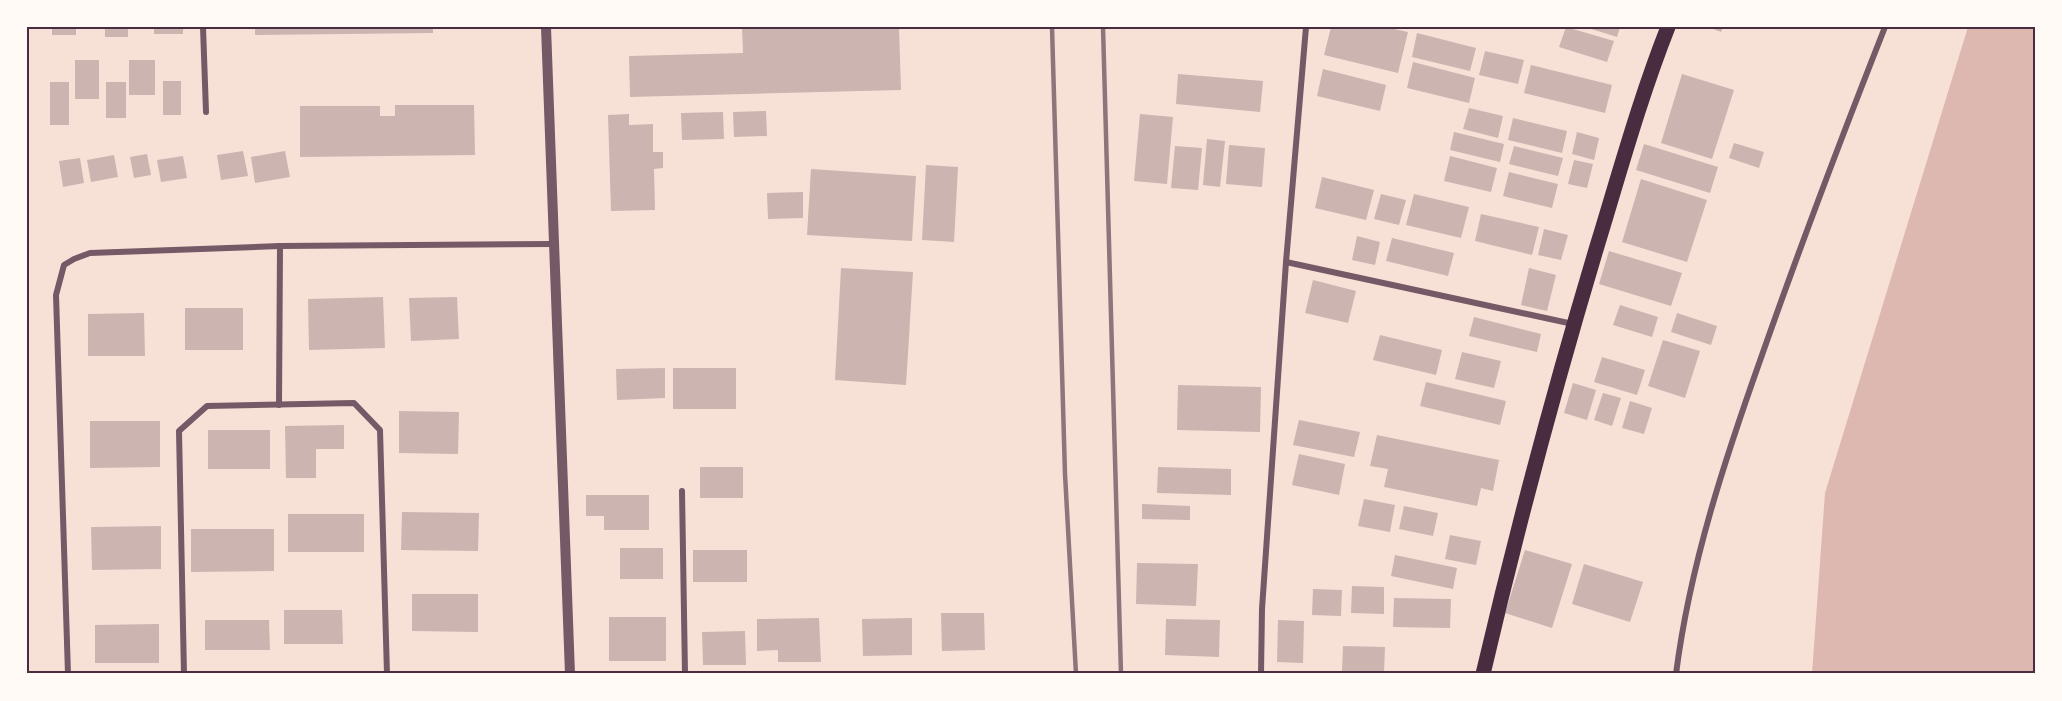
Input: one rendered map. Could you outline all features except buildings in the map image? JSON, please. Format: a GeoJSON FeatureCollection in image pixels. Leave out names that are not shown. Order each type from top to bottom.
{"type":"FeatureCollection","features":[{"type":"Feature","properties":{"kind":"main road"},"geometry":{"type":"LineString","coordinates":[[1483,674],[1509,560],[1560,367],[1648,78],[1668,27]]}},
{"type":"Feature","properties":{"kind":"street"},"geometry":{"type":"LineString","coordinates":[[203,27],[206,112]]}},
{"type":"Feature","properties":{"kind":"street"},"geometry":{"type":"LineString","coordinates":[[546,27],[570,674]]}},
{"type":"Feature","properties":{"kind":"street"},"geometry":{"type":"LineString","coordinates":[[1262,674],[1262,609],[1286,262],[1306,27]]}},
{"type":"Feature","properties":{"kind":"street"},"geometry":{"type":"LineString","coordinates":[[1676,674],[1683,622],[1723,464],[1809,220],[1885,27]]}},
{"type":"Feature","properties":{"kind":"street"},"geometry":{"type":"LineString","coordinates":[[68,674],[56,295],[64,265],[90,254],[280,246],[554,244]]}},
{"type":"Feature","properties":{"kind":"street"},"geometry":{"type":"LineString","coordinates":[[279,405],[280,246]]}},
{"type":"Feature","properties":{"kind":"street"},"geometry":{"type":"LineString","coordinates":[[1286,262],[1574,324]]}},
{"type":"Feature","properties":{"kind":"street"},"geometry":{"type":"LineString","coordinates":[[184,674],[179,431],[207,406],[354,403],[380,430],[387,674]]}},
{"type":"Feature","properties":{"kind":"street"},"geometry":{"type":"LineString","coordinates":[[682,491],[685,674]]}},
{"type":"Feature","properties":{"kind":"shaded area"},"geometry":{"type":"Polygon","coordinates":[[[1968,27],[2035,27],[2035,674],[1812,674],[1825,493],[1968,27]]]}},
{"type":"Feature","properties":{"kind":"railway"},"geometry":{"type":"LineString","coordinates":[[1052,27],[1065,474],[1076,674]]}},
{"type":"Feature","properties":{"kind":"railway"},"geometry":{"type":"LineString","coordinates":[[1103,27],[1121,674]]}}]}
